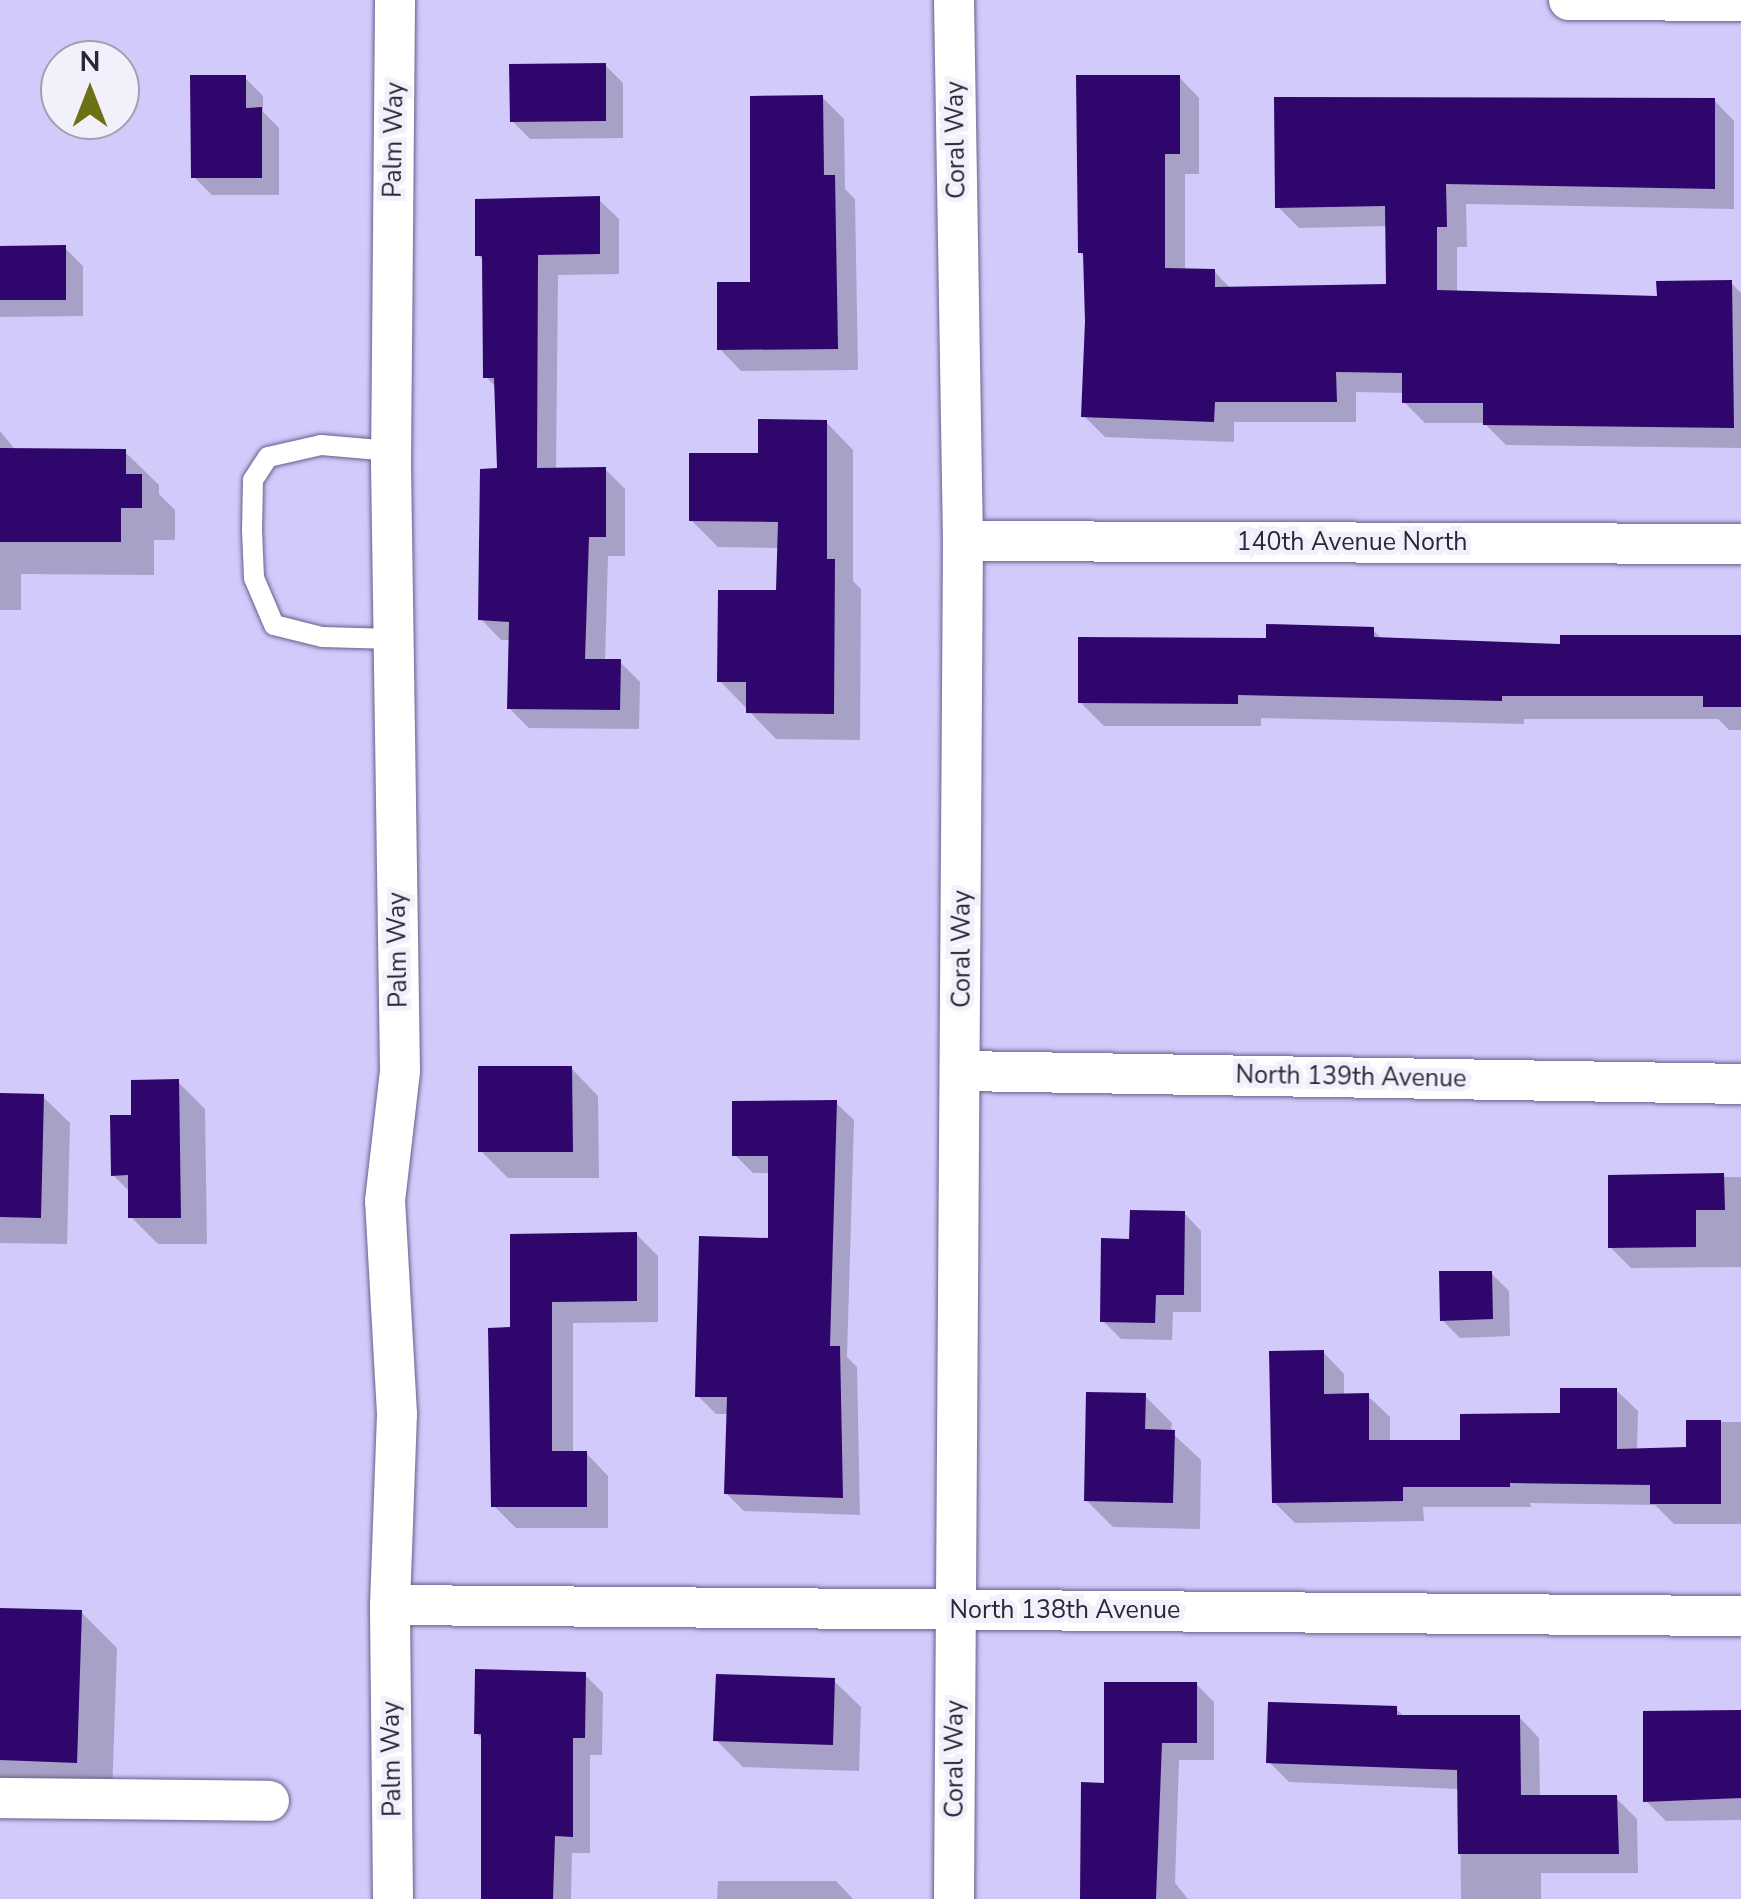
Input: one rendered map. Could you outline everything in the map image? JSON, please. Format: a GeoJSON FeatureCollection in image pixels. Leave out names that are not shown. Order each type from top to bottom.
{"type":"FeatureCollection","features":[{"type":"Feature","properties":{"kind":"street","name":"Palm Way"},"geometry":{"type":"LineString","coordinates":[[393,1899],[390,1605],[397,1414],[385,1201],[400,1071],[391,451],[395,0]]}},
{"type":"Feature","properties":{"kind":"street","name":"Coral Way"},"geometry":{"type":"LineString","coordinates":[[954,0],[963,541],[954,1899]]}},
{"type":"Feature","properties":{"kind":"street"},"geometry":{"type":"LineString","coordinates":[[1569,0],[1741,0]]}},
{"type":"Feature","properties":{"kind":"street","name":"140th Avenue North"},"geometry":{"type":"LineString","coordinates":[[963,541],[1741,544]]}},
{"type":"Feature","properties":{"kind":"street","name":"North 139th Avenue"},"geometry":{"type":"LineString","coordinates":[[961,1071],[1741,1084]]}},
{"type":"Feature","properties":{"kind":"street","name":"North 138th Avenue"},"geometry":{"type":"LineString","coordinates":[[390,1605],[1741,1616]]}},
{"type":"Feature","properties":{"kind":"street"},"geometry":{"type":"LineString","coordinates":[[0,1798],[269,1801]]}},
{"type":"Feature","properties":{"kind":"lane"},"geometry":{"type":"LineString","coordinates":[[391,451],[320,445],[268,457],[252,480],[252,530],[254,578],[274,624],[322,637],[394,639]]}},
{"type":"Feature","properties":{"kind":"building"},"geometry":{"type":"Polygon","coordinates":[[[606,63],[606,121],[510,122],[509,64],[606,63]]]}},
{"type":"Feature","properties":{"kind":"building"},"geometry":{"type":"Polygon","coordinates":[[[190,75],[246,75],[246,108],[262,107],[262,178],[191,178],[190,75]]]}},
{"type":"Feature","properties":{"kind":"building"},"geometry":{"type":"Polygon","coordinates":[[[1076,75],[1180,75],[1180,154],[1165,154],[1165,268],[1215,269],[1215,287],[1386,284],[1385,206],[1275,208],[1274,97],[1715,98],[1715,189],[1446,184],[1447,227],[1437,227],[1437,290],[1657,296],[1656,281],[1732,280],[1734,428],[1483,425],[1483,403],[1402,403],[1402,373],[1336,372],[1337,402],[1215,402],[1214,422],[1081,417],[1085,321],[1083,253],[1078,253],[1076,75]]]}},
{"type":"Feature","properties":{"kind":"building"},"geometry":{"type":"Polygon","coordinates":[[[823,95],[824,175],[835,175],[838,349],[717,350],[717,282],[750,282],[750,96],[823,95]]]}},
{"type":"Feature","properties":{"kind":"building"},"geometry":{"type":"Polygon","coordinates":[[[600,196],[600,254],[538,255],[537,468],[606,467],[606,537],[589,537],[585,659],[621,659],[620,710],[507,709],[509,622],[478,620],[480,469],[497,468],[494,378],[483,378],[482,256],[475,256],[475,199],[600,196]]]}},
{"type":"Feature","properties":{"kind":"building"},"geometry":{"type":"Polygon","coordinates":[[[66,245],[66,300],[0,300],[0,246],[66,245]]]}},
{"type":"Feature","properties":{"kind":"building"},"geometry":{"type":"Polygon","coordinates":[[[758,419],[827,420],[827,559],[835,559],[834,714],[746,713],[746,682],[717,682],[718,590],[776,590],[778,522],[689,521],[689,453],[758,453],[758,419]]]}},
{"type":"Feature","properties":{"kind":"building"},"geometry":{"type":"Polygon","coordinates":[[[0,448],[126,449],[126,474],[142,474],[142,508],[121,508],[121,542],[0,542],[0,448]]]}},
{"type":"Feature","properties":{"kind":"building"},"geometry":{"type":"Polygon","coordinates":[[[1266,624],[1374,627],[1374,637],[1560,644],[1560,635],[1741,635],[1741,707],[1703,707],[1703,696],[1502,696],[1502,701],[1238,695],[1238,704],[1078,703],[1078,637],[1266,638],[1266,624]]]}},
{"type":"Feature","properties":{"kind":"building"},"geometry":{"type":"Polygon","coordinates":[[[478,1066],[572,1066],[573,1152],[478,1152],[478,1066]]]}},
{"type":"Feature","properties":{"kind":"building"},"geometry":{"type":"Polygon","coordinates":[[[179,1079],[181,1218],[128,1218],[128,1175],[111,1176],[110,1115],[131,1115],[131,1080],[179,1079]]]}},
{"type":"Feature","properties":{"kind":"building"},"geometry":{"type":"Polygon","coordinates":[[[0,1093],[44,1094],[41,1218],[0,1217],[0,1093]]]}},
{"type":"Feature","properties":{"kind":"building"},"geometry":{"type":"Polygon","coordinates":[[[837,1100],[830,1346],[840,1346],[843,1498],[724,1494],[727,1397],[695,1397],[699,1236],[768,1238],[768,1156],[732,1156],[732,1101],[837,1100]]]}},
{"type":"Feature","properties":{"kind":"building"},"geometry":{"type":"Polygon","coordinates":[[[1724,1173],[1725,1210],[1696,1210],[1696,1247],[1608,1248],[1608,1175],[1724,1173]]]}},
{"type":"Feature","properties":{"kind":"building"},"geometry":{"type":"Polygon","coordinates":[[[1130,1210],[1185,1211],[1184,1295],[1156,1295],[1155,1323],[1100,1322],[1101,1238],[1129,1239],[1130,1210]]]}},
{"type":"Feature","properties":{"kind":"building"},"geometry":{"type":"Polygon","coordinates":[[[637,1232],[637,1301],[552,1302],[552,1451],[587,1451],[587,1507],[491,1507],[488,1328],[510,1327],[510,1234],[637,1232]]]}},
{"type":"Feature","properties":{"kind":"building"},"geometry":{"type":"Polygon","coordinates":[[[1439,1271],[1492,1271],[1493,1319],[1440,1321],[1439,1271]]]}},
{"type":"Feature","properties":{"kind":"building"},"geometry":{"type":"Polygon","coordinates":[[[1324,1350],[1324,1394],[1369,1393],[1369,1440],[1460,1440],[1460,1414],[1560,1413],[1560,1388],[1617,1388],[1617,1449],[1686,1447],[1686,1420],[1721,1420],[1721,1504],[1650,1504],[1650,1485],[1510,1483],[1510,1487],[1403,1487],[1403,1501],[1272,1503],[1269,1351],[1324,1350]]]}},
{"type":"Feature","properties":{"kind":"building"},"geometry":{"type":"Polygon","coordinates":[[[1086,1392],[1146,1393],[1145,1429],[1175,1430],[1173,1503],[1084,1501],[1086,1392]]]}},
{"type":"Feature","properties":{"kind":"building"},"geometry":{"type":"Polygon","coordinates":[[[0,1608],[82,1610],[77,1763],[0,1760],[0,1608]]]}},
{"type":"Feature","properties":{"kind":"building"},"geometry":{"type":"Polygon","coordinates":[[[475,1669],[586,1672],[585,1738],[573,1738],[573,1837],[555,1836],[553,1899],[481,1899],[481,1734],[474,1734],[475,1669]]]}},
{"type":"Feature","properties":{"kind":"building"},"geometry":{"type":"Polygon","coordinates":[[[716,1674],[835,1678],[833,1745],[713,1741],[716,1674]]]}},
{"type":"Feature","properties":{"kind":"building"},"geometry":{"type":"Polygon","coordinates":[[[1104,1682],[1197,1682],[1197,1743],[1162,1743],[1156,1899],[1080,1899],[1081,1782],[1104,1783],[1104,1682]]]}},
{"type":"Feature","properties":{"kind":"building"},"geometry":{"type":"Polygon","coordinates":[[[1268,1702],[1397,1706],[1397,1715],[1520,1715],[1521,1795],[1617,1795],[1619,1854],[1458,1854],[1457,1770],[1266,1763],[1268,1702]]]}},
{"type":"Feature","properties":{"kind":"building"},"geometry":{"type":"Polygon","coordinates":[[[1741,1710],[1741,1798],[1643,1802],[1643,1711],[1741,1710]]]}}]}
